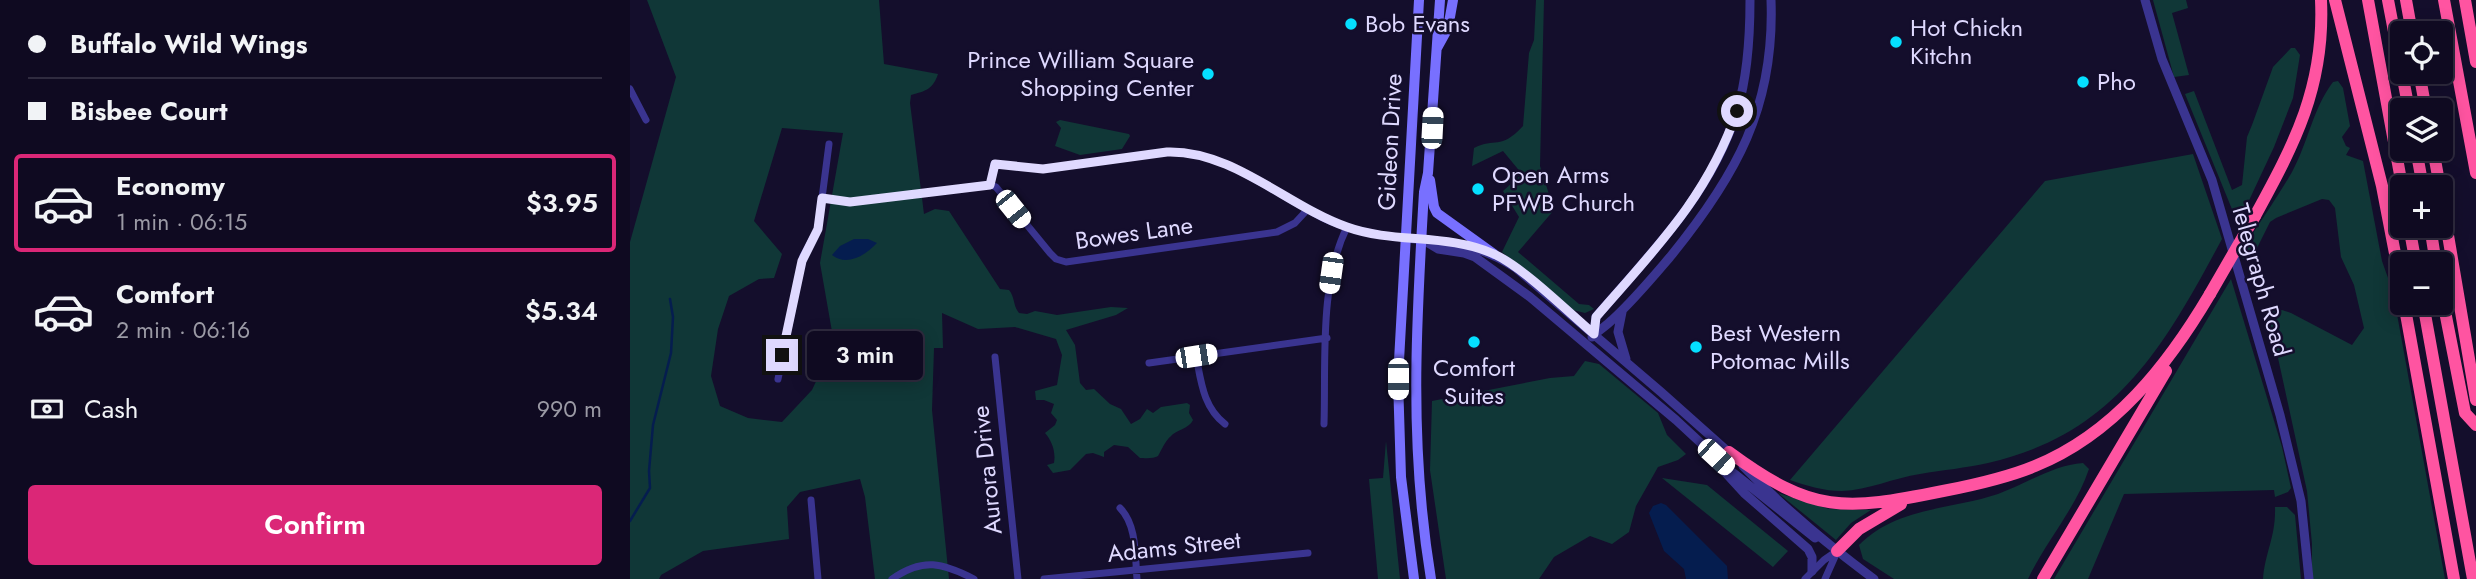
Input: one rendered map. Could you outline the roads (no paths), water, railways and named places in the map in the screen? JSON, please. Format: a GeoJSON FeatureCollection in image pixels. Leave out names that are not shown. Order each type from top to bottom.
{"type":"FeatureCollection","features":[{"type":"Feature","properties":{"kind":"highway"},"geometry":{"type":"LineString","coordinates":[[1728,452],[1767,480],[1814,500],[1848,505],[1884,503],[2014,474],[2063,453],[2091,435],[2130,403],[2150,382],[2182,339],[2290,153],[2308,106],[2319,57],[2321,0]]}},
{"type":"Feature","properties":{"kind":"highway"},"geometry":{"type":"LineString","coordinates":[[2336,0],[2382,186],[2395,252]]}},
{"type":"Feature","properties":{"kind":"highway"},"geometry":{"type":"LineString","coordinates":[[2368,0],[2400,175]]}},
{"type":"Feature","properties":{"kind":"highway"},"geometry":{"type":"LineString","coordinates":[[2388,0],[2407,98]]}},
{"type":"Feature","properties":{"kind":"highway"},"geometry":{"type":"LineString","coordinates":[[2406,0],[2410,21]]}},
{"type":"Feature","properties":{"kind":"highway"},"geometry":{"type":"LineString","coordinates":[[2444,0],[2476,173]]}},
{"type":"Feature","properties":{"kind":"highway"},"geometry":{"type":"LineString","coordinates":[[2465,0],[2476,62]]}},
{"type":"Feature","properties":{"kind":"highway"},"geometry":{"type":"LineString","coordinates":[[2448,238],[2476,400]]}},
{"type":"Feature","properties":{"kind":"highway"},"geometry":{"type":"LineString","coordinates":[[2406,315],[2454,579]]}},
{"type":"Feature","properties":{"kind":"highway"},"geometry":{"type":"LineString","coordinates":[[2425,315],[2473,579]]}},
{"type":"Feature","properties":{"kind":"highway"},"geometry":{"type":"LineString","coordinates":[[2446,315],[2465,413],[2476,425]]}},
{"type":"Feature","properties":{"kind":"highway"},"geometry":{"type":"LineString","coordinates":[[2043,579],[2182,339]]}},
{"type":"Feature","properties":{"kind":"highway"},"geometry":{"type":"LineString","coordinates":[[1837,551],[1858,529],[1914,497]]}},
{"type":"Feature","properties":{"kind":"main road"},"geometry":{"type":"LineString","coordinates":[[1411,0],[1417,27]]}},
{"type":"Feature","properties":{"kind":"main road","name":"Gideon Drive"},"geometry":{"type":"LineString","coordinates":[[1414,579],[1398,433],[1399,346],[1419,0]]}},
{"type":"Feature","properties":{"kind":"main road","name":"Gideon Drive"},"geometry":{"type":"LineString","coordinates":[[1431,579],[1420,502],[1416,422],[1416,328],[1440,0]]}},
{"type":"Feature","properties":{"kind":"main road"},"geometry":{"type":"LineString","coordinates":[[1437,48],[1448,28],[1453,0]]}},
{"type":"Feature","properties":{"kind":"main road"},"geometry":{"type":"LineString","coordinates":[[1428,173],[1437,213],[1494,254]]}},
{"type":"Feature","properties":{"kind":"street"},"geometry":{"type":"LineString","coordinates":[[1594,334],[1596,317],[1687,211],[1724,145],[1743,88],[1750,34],[1750,0]]}},
{"type":"Feature","properties":{"kind":"street"},"geometry":{"type":"LineString","coordinates":[[1586,344],[1623,310],[1704,216],[1733,167],[1766,82],[1772,35],[1771,0]]}},
{"type":"Feature","properties":{"kind":"street","name":"Telegraph Road"},"geometry":{"type":"LineString","coordinates":[[2144,0],[2162,60],[2216,190],[2280,415],[2301,501],[2309,579]]}},
{"type":"Feature","properties":{"kind":"street"},"geometry":{"type":"LineString","coordinates":[[630,89],[646,120]]}},
{"type":"Feature","properties":{"kind":"street"},"geometry":{"type":"LineString","coordinates":[[778,379],[802,261],[818,229],[829,144]]}},
{"type":"Feature","properties":{"kind":"street"},"geometry":{"type":"LineString","coordinates":[[822,198],[850,202],[990,185],[995,164],[1043,169],[1175,151],[1198,155],[1261,181],[1307,210],[1347,227],[1405,238],[1456,243],[1494,254],[1516,268],[1594,334],[1728,452],[1762,487],[1874,579]]}},
{"type":"Feature","properties":{"kind":"street","name":"Bowes Lane"},"geometry":{"type":"LineString","coordinates":[[990,185],[996,187],[1050,253],[1056,259],[1066,262],[1277,232],[1296,223],[1307,210]]}},
{"type":"Feature","properties":{"kind":"street"},"geometry":{"type":"LineString","coordinates":[[1324,424],[1331,273],[1335,255],[1347,227]]}},
{"type":"Feature","properties":{"kind":"street"},"geometry":{"type":"LineString","coordinates":[[1422,240],[1438,249],[1464,253],[1489,265],[1531,296],[1778,510],[1837,551]]}},
{"type":"Feature","properties":{"kind":"street"},"geometry":{"type":"LineString","coordinates":[[1623,310],[1618,332],[1628,364]]}},
{"type":"Feature","properties":{"kind":"street"},"geometry":{"type":"LineString","coordinates":[[1149,363],[1327,338]]}},
{"type":"Feature","properties":{"kind":"street"},"geometry":{"type":"LineString","coordinates":[[1196,356],[1207,402],[1225,424]]}},
{"type":"Feature","properties":{"kind":"street","name":"Aurora Drive"},"geometry":{"type":"LineString","coordinates":[[995,357],[1018,579]]}},
{"type":"Feature","properties":{"kind":"street"},"geometry":{"type":"LineString","coordinates":[[1701,443],[1737,486],[1808,549],[1812,557],[1812,571]]}},
{"type":"Feature","properties":{"kind":"street"},"geometry":{"type":"LineString","coordinates":[[811,500],[818,579]]}},
{"type":"Feature","properties":{"kind":"street"},"geometry":{"type":"LineString","coordinates":[[1120,508],[1128,516],[1131,525],[1137,579]]}},
{"type":"Feature","properties":{"kind":"street"},"geometry":{"type":"LineString","coordinates":[[1805,579],[1837,551]]}},
{"type":"Feature","properties":{"kind":"street"},"geometry":{"type":"LineString","coordinates":[[1825,579],[1837,551]]}},
{"type":"Feature","properties":{"kind":"street","name":"Adams Street"},"geometry":{"type":"LineString","coordinates":[[1045,579],[1308,553]]}},
{"type":"Feature","properties":{"kind":"street"},"geometry":{"type":"LineString","coordinates":[[892,579],[911,568],[934,564],[956,569],[974,579]]}},
{"type":"Feature","properties":{"kind":"water"},"geometry":{"type":"Polygon","coordinates":[[[854,239],[868,239],[877,243],[867,252],[850,260],[832,255],[840,246],[854,239]]]}},
{"type":"Feature","properties":{"kind":"water"},"geometry":{"type":"Polygon","coordinates":[[[1661,503],[1727,566],[1728,579],[1686,579],[1684,569],[1664,551],[1649,513],[1653,506],[1661,503]]]}},
{"type":"Feature","properties":{"kind":"waterway"},"geometry":{"type":"LineString","coordinates":[[630,521],[650,488],[653,425],[671,353],[673,317],[670,299]]}},
{"type":"Feature","properties":{"kind":"place","name":"Bob Evans"},"geometry":{"type":"Point","coordinates":[1351,24]}},
{"type":"Feature","properties":{"kind":"place","name":"Hot Chickn Kitchn"},"geometry":{"type":"Point","coordinates":[1896,42]}},
{"type":"Feature","properties":{"kind":"place","name":"Prince William Square Shopping Center"},"geometry":{"type":"Point","coordinates":[1208,74]}},
{"type":"Feature","properties":{"kind":"place","name":"Pho"},"geometry":{"type":"Point","coordinates":[2083,82]}},
{"type":"Feature","properties":{"kind":"place","name":"Open Arms PFWB Church"},"geometry":{"type":"Point","coordinates":[1478,189]}},
{"type":"Feature","properties":{"kind":"place","name":"Comfort Suites"},"geometry":{"type":"Point","coordinates":[1474,342]}},
{"type":"Feature","properties":{"kind":"place","name":"Best Western Potomac Mills"},"geometry":{"type":"Point","coordinates":[1696,347]}}]}
